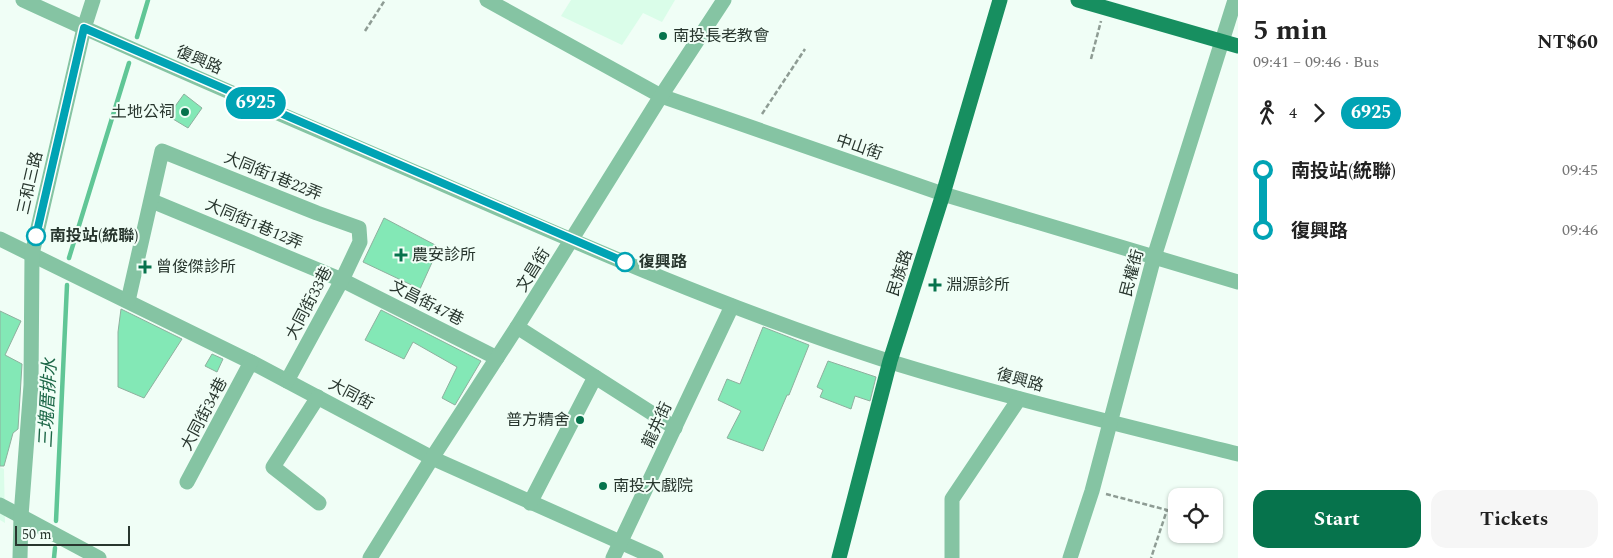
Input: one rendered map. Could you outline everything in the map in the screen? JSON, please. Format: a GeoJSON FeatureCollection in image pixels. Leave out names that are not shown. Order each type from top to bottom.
{"type":"FeatureCollection","features":[{"type":"Feature","properties":{"kind":"main road","name":"民族路"},"geometry":{"type":"LineString","coordinates":[[838,558],[890,361],[943,194],[1000,0]]}},
{"type":"Feature","properties":{"kind":"main road"},"geometry":{"type":"LineString","coordinates":[[1078,0],[1238,46]]}},
{"type":"Feature","properties":{"kind":"street","name":"復興路"},"geometry":{"type":"LineString","coordinates":[[23,0],[572,241],[732,306],[890,361],[1019,399],[1238,454]]}},
{"type":"Feature","properties":{"kind":"street","name":"三和三路"},"geometry":{"type":"LineString","coordinates":[[20,558],[21,516],[31,384],[32,254],[84,28],[93,0]]}},
{"type":"Feature","properties":{"kind":"street","name":"中山街"},"geometry":{"type":"LineString","coordinates":[[487,0],[661,96],[943,194],[1238,282]]}},
{"type":"Feature","properties":{"kind":"street","name":"文昌街"},"geometry":{"type":"LineString","coordinates":[[370,558],[572,241],[661,96],[724,0]]}},
{"type":"Feature","properties":{"kind":"street","name":"民權街"},"geometry":{"type":"LineString","coordinates":[[1070,558],[1092,491],[1154,257],[1235,0]]}},
{"type":"Feature","properties":{"kind":"street","name":"大同街1巷22弄"},"geometry":{"type":"LineString","coordinates":[[152,201],[162,151],[358,228],[360,242]]}},
{"type":"Feature","properties":{"kind":"street","name":"大同街1巷12弄"},"geometry":{"type":"LineString","coordinates":[[152,201],[342,280]]}},
{"type":"Feature","properties":{"kind":"street"},"geometry":{"type":"LineString","coordinates":[[128,301],[152,201]]}},
{"type":"Feature","properties":{"kind":"street","name":"大同街"},"geometry":{"type":"LineString","coordinates":[[0,240],[251,362],[432,458],[620,544],[656,558]]}},
{"type":"Feature","properties":{"kind":"street","name":"大同街33巷"},"geometry":{"type":"LineString","coordinates":[[287,381],[342,280],[360,242]]}},
{"type":"Feature","properties":{"kind":"street","name":"文昌街47巷"},"geometry":{"type":"LineString","coordinates":[[342,280],[497,358]]}},
{"type":"Feature","properties":{"kind":"street","name":"龍井街"},"geometry":{"type":"LineString","coordinates":[[613,558],[732,306]]}},
{"type":"Feature","properties":{"kind":"street"},"geometry":{"type":"LineString","coordinates":[[517,327],[675,428]]}},
{"type":"Feature","properties":{"kind":"street","name":"大同街34巷"},"geometry":{"type":"LineString","coordinates":[[187,482],[251,362]]}},
{"type":"Feature","properties":{"kind":"street"},"geometry":{"type":"LineString","coordinates":[[530,503],[595,377]]}},
{"type":"Feature","properties":{"kind":"street"},"geometry":{"type":"LineString","coordinates":[[318,397],[273,468],[319,504]]}},
{"type":"Feature","properties":{"kind":"street"},"geometry":{"type":"LineString","coordinates":[[952,558],[952,498],[1019,399]]}},
{"type":"Feature","properties":{"kind":"street"},"geometry":{"type":"LineString","coordinates":[[0,505],[99,558]]}},
{"type":"Feature","properties":{"kind":"path"},"geometry":{"type":"LineString","coordinates":[[366,31],[385,0]]}},
{"type":"Feature","properties":{"kind":"path"},"geometry":{"type":"LineString","coordinates":[[1091,59],[1104,8]]}},
{"type":"Feature","properties":{"kind":"path"},"geometry":{"type":"LineString","coordinates":[[753,128],[806,49]]}},
{"type":"Feature","properties":{"kind":"path"},"geometry":{"type":"LineString","coordinates":[[1092,491],[1167,510],[1151,558]]}},
{"type":"Feature","properties":{"kind":"shaded area"},"geometry":{"type":"Polygon","coordinates":[[[571,0],[675,0],[662,22],[643,13],[622,45],[561,16],[571,0]]]}},
{"type":"Feature","properties":{"kind":"shaded area"},"geometry":{"type":"Polygon","coordinates":[[[0,467],[4,469],[5,523],[0,520],[0,467]]]}},
{"type":"Feature","properties":{"kind":"building","name":"土地公祠"},"geometry":{"type":"Polygon","coordinates":[[[184,94],[202,108],[188,128],[168,116],[184,94]]]}},
{"type":"Feature","properties":{"kind":"building","name":"農安診所"},"geometry":{"type":"Polygon","coordinates":[[[384,218],[439,247],[420,289],[363,262],[384,218]]]}},
{"type":"Feature","properties":{"kind":"building"},"geometry":{"type":"Polygon","coordinates":[[[121,309],[182,339],[144,398],[118,387],[118,332],[121,309]]]}},
{"type":"Feature","properties":{"kind":"building"},"geometry":{"type":"Polygon","coordinates":[[[381,310],[481,361],[455,405],[442,398],[457,367],[413,342],[404,359],[365,340],[381,310]]]}},
{"type":"Feature","properties":{"kind":"building"},"geometry":{"type":"Polygon","coordinates":[[[0,311],[21,321],[5,355],[22,364],[18,429],[13,433],[4,466],[0,466],[0,311]]]}},
{"type":"Feature","properties":{"kind":"building"},"geometry":{"type":"Polygon","coordinates":[[[763,327],[809,345],[789,395],[787,395],[763,451],[727,438],[741,411],[718,400],[727,379],[740,384],[763,327]]]}},
{"type":"Feature","properties":{"kind":"building"},"geometry":{"type":"Polygon","coordinates":[[[212,354],[223,359],[217,372],[205,366],[212,354]]]}},
{"type":"Feature","properties":{"kind":"building"},"geometry":{"type":"Polygon","coordinates":[[[828,361],[876,377],[870,401],[855,396],[851,409],[820,397],[823,390],[817,387],[828,361]]]}},
{"type":"Feature","properties":{"kind":"waterway","name":"三塊厝排水"},"geometry":{"type":"LineString","coordinates":[[137,37],[148,0]]}},
{"type":"Feature","properties":{"kind":"waterway","name":"三塊厝排水"},"geometry":{"type":"LineString","coordinates":[[69,258],[129,63]]}},
{"type":"Feature","properties":{"kind":"waterway","name":"三塊厝排水"},"geometry":{"type":"LineString","coordinates":[[56,521],[67,285]]}},
{"type":"Feature","properties":{"kind":"waterway","name":"三塊厝排水"},"geometry":{"type":"LineString","coordinates":[[54,558],[55,548]]}},
{"type":"Feature","properties":{"kind":"bus line","name":"6925"},"geometry":{"type":"LineString","coordinates":[[36,236],[84,28],[572,241],[625,262]]}},
{"type":"Feature","properties":{"kind":"place","name":"南投長老教會"},"geometry":{"type":"Point","coordinates":[663,36]}},
{"type":"Feature","properties":{"kind":"place","name":"土地公祠"},"geometry":{"type":"Point","coordinates":[185,112]}},
{"type":"Feature","properties":{"kind":"place","name":"南投站(統聯)"},"geometry":{"type":"Point","coordinates":[36,236]}},
{"type":"Feature","properties":{"kind":"place","name":"農安診所"},"geometry":{"type":"Point","coordinates":[401,255]}},
{"type":"Feature","properties":{"kind":"place","name":"復興路"},"geometry":{"type":"Point","coordinates":[625,262]}},
{"type":"Feature","properties":{"kind":"place","name":"曾俊傑診所"},"geometry":{"type":"Point","coordinates":[145,267]}},
{"type":"Feature","properties":{"kind":"place","name":"淵源診所"},"geometry":{"type":"Point","coordinates":[935,285]}},
{"type":"Feature","properties":{"kind":"place","name":"普方精舍"},"geometry":{"type":"Point","coordinates":[580,420]}},
{"type":"Feature","properties":{"kind":"place","name":"南投大戲院"},"geometry":{"type":"Point","coordinates":[603,486]}}]}
